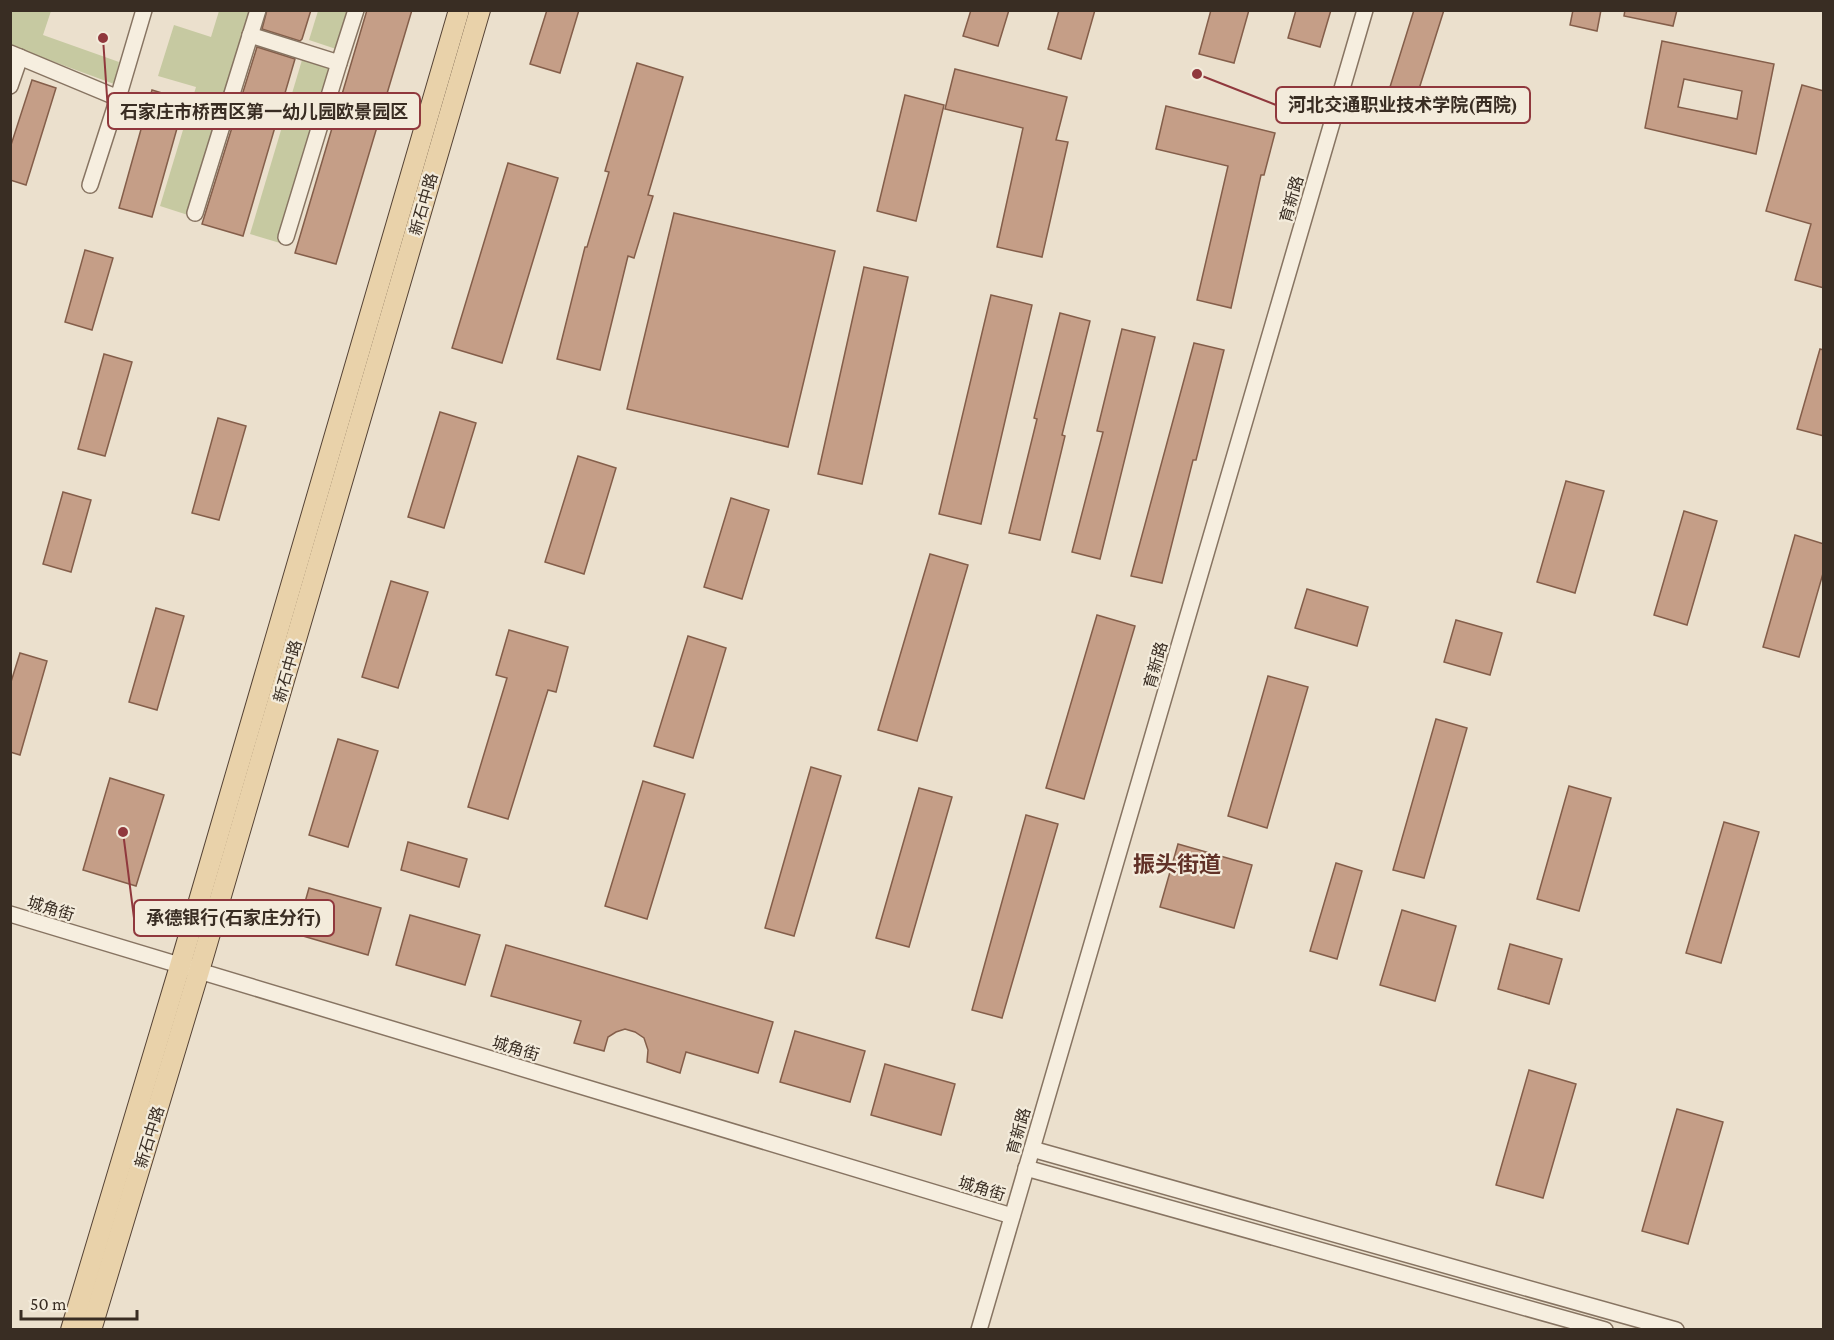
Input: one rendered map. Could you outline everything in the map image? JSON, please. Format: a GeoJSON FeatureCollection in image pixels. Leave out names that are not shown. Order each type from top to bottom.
{"type":"FeatureCollection","features":[{"type":"Feature","properties":{"kind":"main road","name":"新石中路"},"geometry":{"type":"LineString","coordinates":[[70,1329],[180,966],[459,10]]}},
{"type":"Feature","properties":{"kind":"main road","name":"新石中路"},"geometry":{"type":"LineString","coordinates":[[90,1329],[199,971],[480,10]]}},
{"type":"Feature","properties":{"kind":"street"},"geometry":{"type":"LineString","coordinates":[[90,185],[144,10]]}},
{"type":"Feature","properties":{"kind":"street"},"geometry":{"type":"LineString","coordinates":[[195,213],[258,10]]}},
{"type":"Feature","properties":{"kind":"street"},"geometry":{"type":"LineString","coordinates":[[286,237],[357,10]]}},
{"type":"Feature","properties":{"kind":"street","name":"育新路"},"geometry":{"type":"LineString","coordinates":[[979,1329],[1365,10]]}},
{"type":"Feature","properties":{"kind":"street"},"geometry":{"type":"LineString","coordinates":[[250,35],[339,63]]}},
{"type":"Feature","properties":{"kind":"street"},"geometry":{"type":"LineString","coordinates":[[10,86],[15,55],[118,98]]}},
{"type":"Feature","properties":{"kind":"street","name":"城角街"},"geometry":{"type":"LineString","coordinates":[[10,914],[1012,1216]]}},
{"type":"Feature","properties":{"kind":"street"},"geometry":{"type":"LineString","coordinates":[[1032,1149],[1676,1329]]}},
{"type":"Feature","properties":{"kind":"street"},"geometry":{"type":"LineString","coordinates":[[1026,1168],[1605,1329]]}},
{"type":"Feature","properties":{"kind":"green space"},"geometry":{"type":"Polygon","coordinates":[[[10,11],[51,11],[43,35],[119,62],[114,84],[11,46],[10,11]]]}},
{"type":"Feature","properties":{"kind":"green space"},"geometry":{"type":"Polygon","coordinates":[[[219,11],[253,11],[191,216],[160,206],[196,87],[158,76],[174,25],[211,37],[219,11]]]}},
{"type":"Feature","properties":{"kind":"green space"},"geometry":{"type":"Polygon","coordinates":[[[318,11],[351,11],[339,50],[309,40],[318,11]]]}},
{"type":"Feature","properties":{"kind":"green space"},"geometry":{"type":"Polygon","coordinates":[[[302,60],[332,69],[280,243],[250,234],[302,60]]]}},
{"type":"Feature","properties":{"kind":"building"},"geometry":{"type":"Polygon","coordinates":[[[267,10],[311,10],[302,39],[300,41],[262,29],[267,10]]]}},
{"type":"Feature","properties":{"kind":"building"},"geometry":{"type":"Polygon","coordinates":[[[367,10],[412,10],[336,264],[295,253],[367,10]]]}},
{"type":"Feature","properties":{"kind":"building"},"geometry":{"type":"Polygon","coordinates":[[[547,10],[579,10],[560,73],[530,64],[547,10]]]}},
{"type":"Feature","properties":{"kind":"building"},"geometry":{"type":"Polygon","coordinates":[[[971,10],[1009,10],[998,46],[963,36],[971,10]]]}},
{"type":"Feature","properties":{"kind":"building"},"geometry":{"type":"Polygon","coordinates":[[[1059,10],[1095,10],[1081,59],[1048,49],[1059,10]]]}},
{"type":"Feature","properties":{"kind":"building"},"geometry":{"type":"Polygon","coordinates":[[[1211,10],[1249,10],[1234,63],[1199,54],[1211,10]]]}},
{"type":"Feature","properties":{"kind":"building"},"geometry":{"type":"Polygon","coordinates":[[[1296,10],[1331,10],[1320,47],[1288,38],[1296,10]]]}},
{"type":"Feature","properties":{"kind":"building"},"geometry":{"type":"Polygon","coordinates":[[[1414,10],[1444,10],[1412,111],[1385,103],[1414,10]]]}},
{"type":"Feature","properties":{"kind":"building"},"geometry":{"type":"Polygon","coordinates":[[[1573,10],[1601,10],[1597,31],[1570,25],[1573,10]]]}},
{"type":"Feature","properties":{"kind":"building"},"geometry":{"type":"Polygon","coordinates":[[[1625,10],[1677,10],[1673,26],[1624,16],[1625,10]]]}},
{"type":"Feature","properties":{"kind":"building"},"geometry":{"type":"Polygon","coordinates":[[[1662,41],[1774,64],[1756,154],[1645,128],[1662,41]],[[1684,79],[1678,107],[1737,119],[1742,91],[1684,79]]]}},
{"type":"Feature","properties":{"kind":"building"},"geometry":{"type":"Polygon","coordinates":[[[257,47],[295,59],[243,236],[202,224],[257,47]]]}},
{"type":"Feature","properties":{"kind":"building"},"geometry":{"type":"Polygon","coordinates":[[[637,63],[683,77],[648,195],[653,196],[634,258],[628,256],[600,370],[557,359],[585,247],[587,247],[609,172],[605,171],[637,63]]]}},
{"type":"Feature","properties":{"kind":"building"},"geometry":{"type":"Polygon","coordinates":[[[955,69],[1067,97],[1056,140],[1068,142],[1042,257],[997,247],[1023,128],[945,109],[955,69]]]}},
{"type":"Feature","properties":{"kind":"building"},"geometry":{"type":"Polygon","coordinates":[[[32,80],[56,88],[26,185],[10,180],[10,148],[32,80]]]}},
{"type":"Feature","properties":{"kind":"building"},"geometry":{"type":"Polygon","coordinates":[[[1802,85],[1824,91],[1824,288],[1795,280],[1811,224],[1766,211],[1802,85]]]}},
{"type":"Feature","properties":{"kind":"building"},"geometry":{"type":"Polygon","coordinates":[[[152,90],[185,100],[152,217],[119,208],[152,90]]]}},
{"type":"Feature","properties":{"kind":"building"},"geometry":{"type":"Polygon","coordinates":[[[905,95],[944,105],[916,221],[877,211],[905,95]]]}},
{"type":"Feature","properties":{"kind":"building"},"geometry":{"type":"Polygon","coordinates":[[[1166,106],[1275,133],[1264,175],[1261,175],[1231,308],[1197,300],[1228,166],[1156,149],[1166,106]]]}},
{"type":"Feature","properties":{"kind":"building"},"geometry":{"type":"Polygon","coordinates":[[[508,163],[558,178],[502,363],[452,348],[508,163]]]}},
{"type":"Feature","properties":{"kind":"building"},"geometry":{"type":"Polygon","coordinates":[[[674,213],[835,251],[788,447],[627,409],[674,213]]]}},
{"type":"Feature","properties":{"kind":"building"},"geometry":{"type":"Polygon","coordinates":[[[85,250],[113,258],[92,330],[65,322],[85,250]]]}},
{"type":"Feature","properties":{"kind":"building"},"geometry":{"type":"Polygon","coordinates":[[[864,267],[908,277],[862,484],[818,474],[864,267]]]}},
{"type":"Feature","properties":{"kind":"building"},"geometry":{"type":"Polygon","coordinates":[[[991,295],[1032,305],[981,524],[939,514],[991,295]]]}},
{"type":"Feature","properties":{"kind":"building"},"geometry":{"type":"Polygon","coordinates":[[[1060,313],[1090,321],[1062,435],[1065,436],[1040,540],[1009,533],[1060,313]]]}},
{"type":"Feature","properties":{"kind":"building"},"geometry":{"type":"Polygon","coordinates":[[[1122,329],[1155,337],[1100,559],[1072,552],[1103,432],[1097,431],[1122,329]]]}},
{"type":"Feature","properties":{"kind":"building"},"geometry":{"type":"Polygon","coordinates":[[[1194,343],[1224,350],[1162,583],[1131,576],[1194,343]]]}},
{"type":"Feature","properties":{"kind":"building"},"geometry":{"type":"Polygon","coordinates":[[[1820,349],[1824,350],[1824,436],[1797,429],[1820,349]]]}},
{"type":"Feature","properties":{"kind":"building"},"geometry":{"type":"Polygon","coordinates":[[[104,354],[132,362],[105,456],[78,449],[104,354]]]}},
{"type":"Feature","properties":{"kind":"building"},"geometry":{"type":"Polygon","coordinates":[[[440,412],[476,423],[444,528],[408,517],[440,412]]]}},
{"type":"Feature","properties":{"kind":"building"},"geometry":{"type":"Polygon","coordinates":[[[218,418],[246,426],[219,520],[192,513],[218,418]]]}},
{"type":"Feature","properties":{"kind":"building"},"geometry":{"type":"Polygon","coordinates":[[[578,456],[616,468],[584,574],[545,562],[578,456]]]}},
{"type":"Feature","properties":{"kind":"building"},"geometry":{"type":"Polygon","coordinates":[[[1566,481],[1604,491],[1575,593],[1537,582],[1566,481]]]}},
{"type":"Feature","properties":{"kind":"building"},"geometry":{"type":"Polygon","coordinates":[[[63,492],[91,500],[71,572],[43,564],[63,492]]]}},
{"type":"Feature","properties":{"kind":"building"},"geometry":{"type":"Polygon","coordinates":[[[731,498],[769,510],[742,599],[704,587],[731,498]]]}},
{"type":"Feature","properties":{"kind":"building"},"geometry":{"type":"Polygon","coordinates":[[[1684,511],[1717,521],[1687,625],[1654,615],[1684,511]]]}},
{"type":"Feature","properties":{"kind":"building"},"geometry":{"type":"Polygon","coordinates":[[[1795,535],[1824,544],[1824,570],[1799,657],[1763,647],[1795,535]]]}},
{"type":"Feature","properties":{"kind":"building"},"geometry":{"type":"Polygon","coordinates":[[[930,554],[968,565],[917,741],[878,730],[930,554]]]}},
{"type":"Feature","properties":{"kind":"building"},"geometry":{"type":"Polygon","coordinates":[[[391,581],[428,592],[398,688],[362,677],[391,581]]]}},
{"type":"Feature","properties":{"kind":"building"},"geometry":{"type":"Polygon","coordinates":[[[1307,589],[1368,607],[1357,646],[1295,628],[1307,589]]]}},
{"type":"Feature","properties":{"kind":"building"},"geometry":{"type":"Polygon","coordinates":[[[156,608],[184,616],[157,710],[129,702],[156,608]]]}},
{"type":"Feature","properties":{"kind":"building"},"geometry":{"type":"Polygon","coordinates":[[[1097,615],[1135,626],[1084,799],[1046,788],[1097,615]]]}},
{"type":"Feature","properties":{"kind":"building"},"geometry":{"type":"Polygon","coordinates":[[[1456,620],[1502,633],[1490,675],[1444,662],[1456,620]]]}},
{"type":"Feature","properties":{"kind":"building"},"geometry":{"type":"Polygon","coordinates":[[[509,630],[568,647],[556,692],[548,690],[508,819],[468,807],[507,678],[496,675],[509,630]]]}},
{"type":"Feature","properties":{"kind":"building"},"geometry":{"type":"Polygon","coordinates":[[[688,636],[726,648],[693,758],[654,746],[688,636]]]}},
{"type":"Feature","properties":{"kind":"building"},"geometry":{"type":"Polygon","coordinates":[[[20,653],[47,661],[20,755],[10,752],[10,685],[20,653]]]}},
{"type":"Feature","properties":{"kind":"building"},"geometry":{"type":"Polygon","coordinates":[[[1268,676],[1308,687],[1267,828],[1228,816],[1268,676]]]}},
{"type":"Feature","properties":{"kind":"building"},"geometry":{"type":"Polygon","coordinates":[[[1436,719],[1467,728],[1424,878],[1393,870],[1436,719]]]}},
{"type":"Feature","properties":{"kind":"building"},"geometry":{"type":"Polygon","coordinates":[[[338,739],[378,751],[348,847],[309,835],[338,739]]]}},
{"type":"Feature","properties":{"kind":"building"},"geometry":{"type":"Polygon","coordinates":[[[811,767],[841,776],[794,936],[765,928],[811,767]]]}},
{"type":"Feature","properties":{"kind":"building"},"geometry":{"type":"Polygon","coordinates":[[[110,778],[164,795],[136,886],[83,870],[110,778]]]}},
{"type":"Feature","properties":{"kind":"building"},"geometry":{"type":"Polygon","coordinates":[[[643,781],[685,794],[647,919],[605,906],[643,781]]]}},
{"type":"Feature","properties":{"kind":"building"},"geometry":{"type":"Polygon","coordinates":[[[1569,786],[1611,798],[1579,911],[1537,899],[1569,786]]]}},
{"type":"Feature","properties":{"kind":"building"},"geometry":{"type":"Polygon","coordinates":[[[919,788],[952,797],[909,947],[876,938],[919,788]]]}},
{"type":"Feature","properties":{"kind":"building"},"geometry":{"type":"Polygon","coordinates":[[[1026,815],[1058,824],[1002,1018],[972,1010],[1026,815]]]}},
{"type":"Feature","properties":{"kind":"building"},"geometry":{"type":"Polygon","coordinates":[[[1724,822],[1759,832],[1721,963],[1686,953],[1724,822]]]}},
{"type":"Feature","properties":{"kind":"building"},"geometry":{"type":"Polygon","coordinates":[[[408,842],[467,859],[459,887],[401,870],[408,842]]]}},
{"type":"Feature","properties":{"kind":"building"},"geometry":{"type":"Polygon","coordinates":[[[1178,844],[1252,865],[1234,928],[1160,907],[1178,844]]]}},
{"type":"Feature","properties":{"kind":"building"},"geometry":{"type":"Polygon","coordinates":[[[1336,863],[1362,871],[1337,959],[1310,951],[1336,863]]]}},
{"type":"Feature","properties":{"kind":"building"},"geometry":{"type":"Polygon","coordinates":[[[309,888],[381,908],[368,955],[296,934],[309,888]]]}},
{"type":"Feature","properties":{"kind":"building"},"geometry":{"type":"Polygon","coordinates":[[[1402,910],[1456,926],[1435,1001],[1380,985],[1402,910]]]}},
{"type":"Feature","properties":{"kind":"building"},"geometry":{"type":"Polygon","coordinates":[[[410,915],[480,935],[465,985],[396,965],[410,915]]]}},
{"type":"Feature","properties":{"kind":"building"},"geometry":{"type":"Polygon","coordinates":[[[1510,944],[1562,959],[1549,1004],[1498,989],[1510,944]]]}},
{"type":"Feature","properties":{"kind":"building"},"geometry":{"type":"Polygon","coordinates":[[[506,945],[773,1022],[758,1073],[686,1052],[680,1073],[647,1062],[648,1050],[644,1038],[625,1029],[608,1037],[604,1051],[574,1043],[581,1021],[491,996],[506,945]]]}},
{"type":"Feature","properties":{"kind":"building"},"geometry":{"type":"Polygon","coordinates":[[[795,1031],[865,1051],[850,1102],[780,1082],[795,1031]]]}},
{"type":"Feature","properties":{"kind":"building"},"geometry":{"type":"Polygon","coordinates":[[[885,1064],[955,1084],[941,1135],[871,1115],[885,1064]]]}},
{"type":"Feature","properties":{"kind":"building"},"geometry":{"type":"Polygon","coordinates":[[[1529,1070],[1576,1084],[1543,1198],[1496,1185],[1529,1070]]]}},
{"type":"Feature","properties":{"kind":"building"},"geometry":{"type":"Polygon","coordinates":[[[1677,1109],[1723,1122],[1688,1244],[1642,1231],[1677,1109]]]}},
{"type":"Feature","properties":{"kind":"place","name":"石家庄市桥西区第一幼儿园欧景园区"},"geometry":{"type":"Point","coordinates":[103,38]}},
{"type":"Feature","properties":{"kind":"place","name":"河北交通职业技术学院(西院)"},"geometry":{"type":"Point","coordinates":[1197,74]}},
{"type":"Feature","properties":{"kind":"place","name":"承德银行(石家庄分行)"},"geometry":{"type":"Point","coordinates":[123,832]}},
{"type":"Feature","properties":{"kind":"district","name":"振头街道"},"geometry":{"type":"Point","coordinates":[1177,864]}}]}
